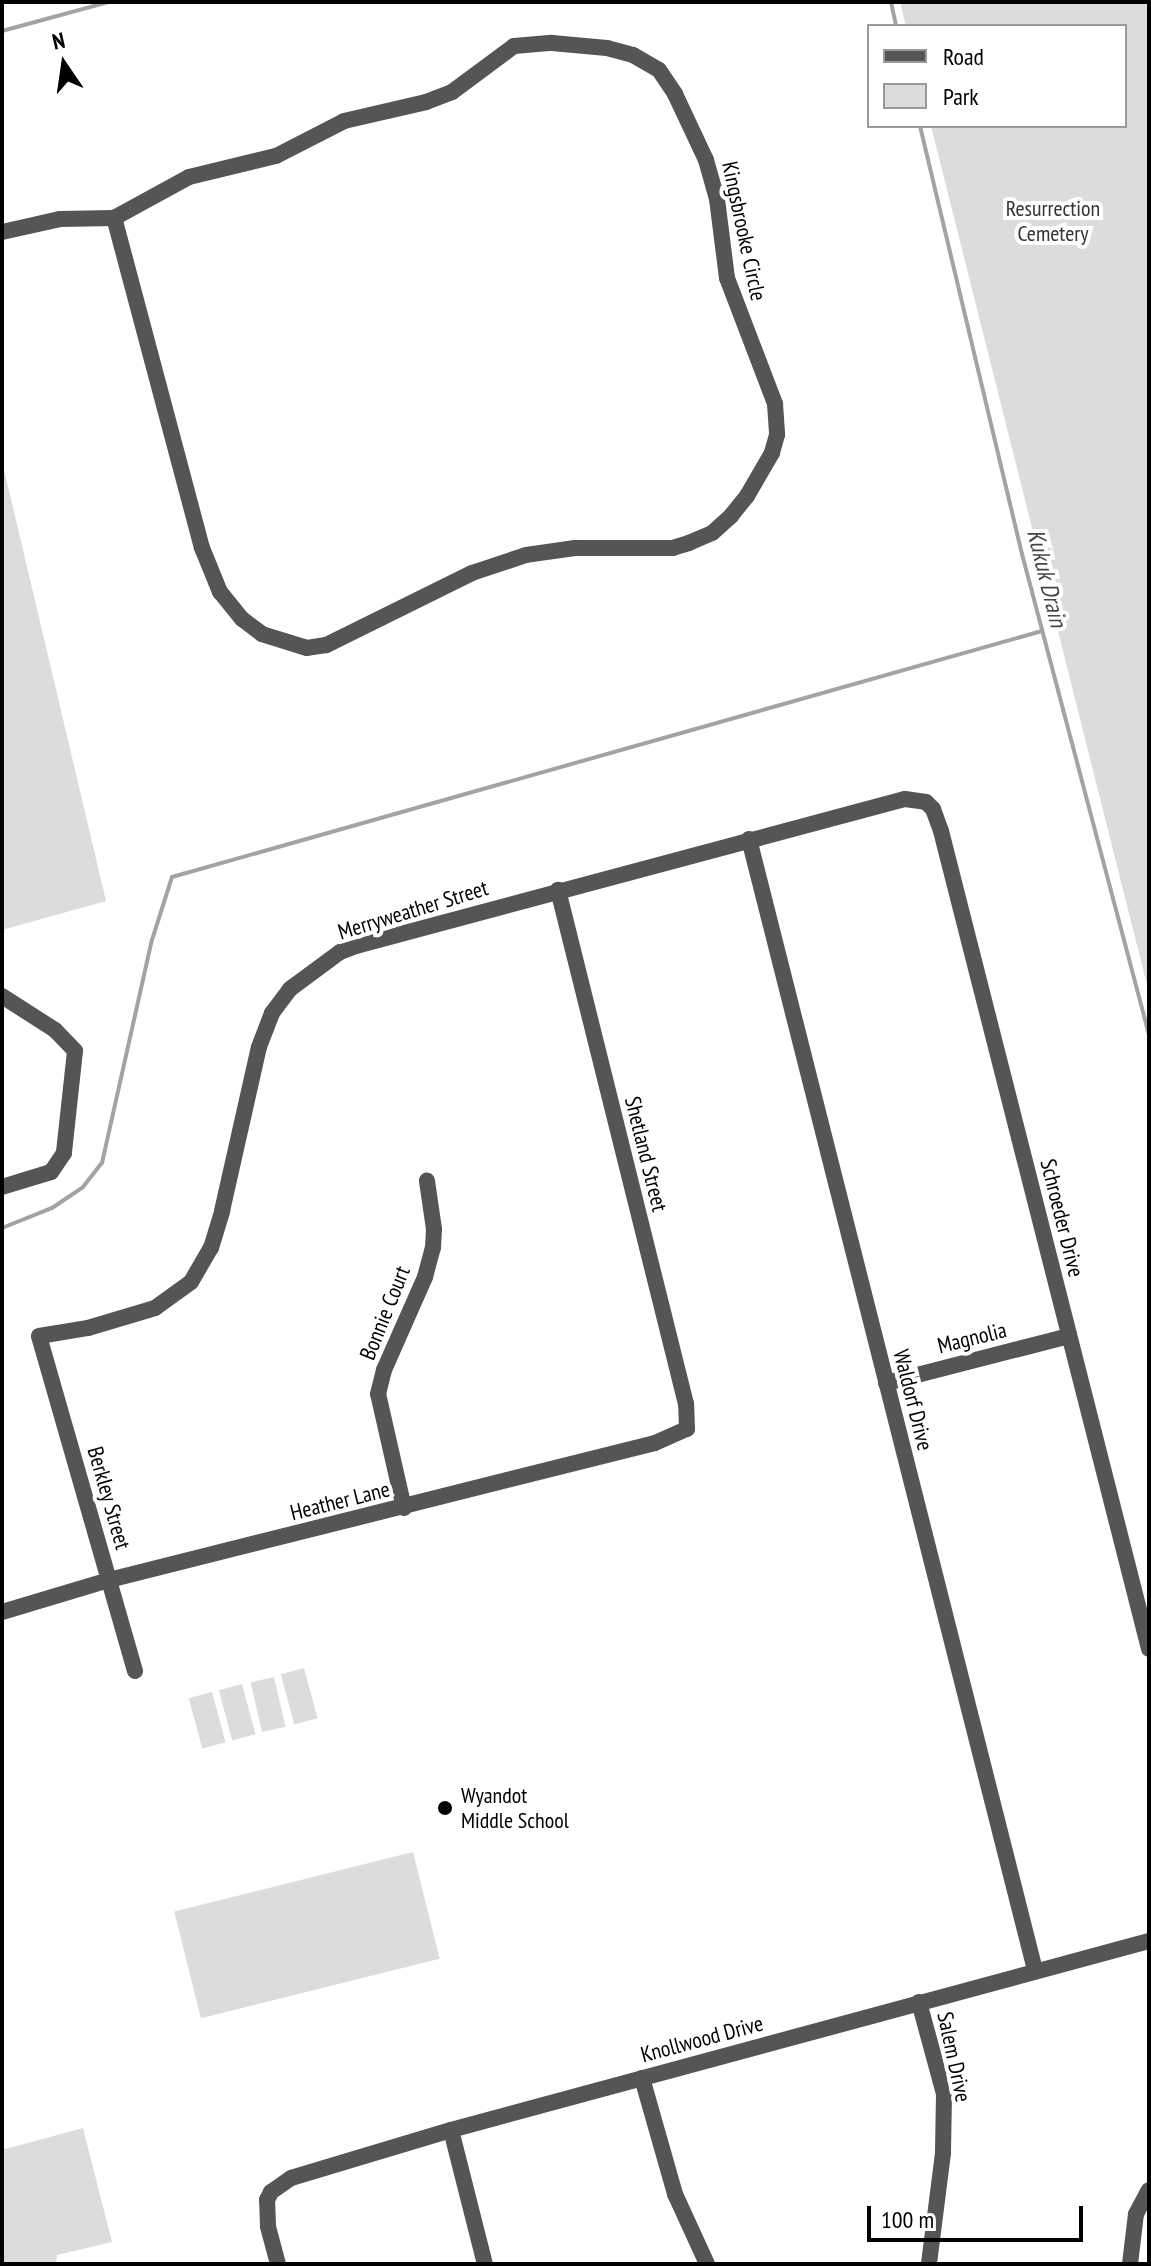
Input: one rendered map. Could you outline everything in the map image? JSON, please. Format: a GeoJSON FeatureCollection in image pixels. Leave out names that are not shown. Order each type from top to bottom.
{"type":"FeatureCollection","features":[{"type":"Feature","properties":{"kind":"street","name":"Kingsbrooke Circle"},"geometry":{"type":"LineString","coordinates":[[573,44],[633,55],[666,78],[706,160],[717,199],[727,278],[775,404],[777,435],[772,453],[747,496],[731,516],[712,533],[689,543],[662,549],[575,548],[526,555],[472,573],[335,642],[307,648],[288,644],[262,634],[242,619],[220,592],[208,566],[157,390],[114,218],[189,177],[276,156],[344,121],[426,102],[452,92],[514,46],[573,44]]}},
{"type":"Feature","properties":{"kind":"street"},"geometry":{"type":"LineString","coordinates":[[2,232],[60,219],[114,218]]}},
{"type":"Feature","properties":{"kind":"street","name":"Merryweather Street"},"geometry":{"type":"LineString","coordinates":[[39,1336],[88,1328],[155,1308],[191,1282],[211,1248],[259,1047],[272,1013],[290,989],[348,949],[891,801],[926,802]]}},
{"type":"Feature","properties":{"kind":"street","name":"Schroeder Drive"},"geometry":{"type":"LineString","coordinates":[[926,802],[933,809],[941,831],[1149,1649]]}},
{"type":"Feature","properties":{"kind":"street","name":"Waldorf Drive"},"geometry":{"type":"LineString","coordinates":[[749,839],[1035,1970]]}},
{"type":"Feature","properties":{"kind":"street","name":"Shetland Street"},"geometry":{"type":"LineString","coordinates":[[558,890],[686,1404],[687,1429]]}},
{"type":"Feature","properties":{"kind":"street"},"geometry":{"type":"LineString","coordinates":[[2,996],[55,1030],[75,1051],[69,1134],[64,1153],[51,1172],[2,1187]]}},
{"type":"Feature","properties":{"kind":"street","name":"Bonnie Court"},"geometry":{"type":"LineString","coordinates":[[404,1508],[378,1394],[384,1370],[425,1277],[433,1248],[434,1229],[427,1181]]}},
{"type":"Feature","properties":{"kind":"street","name":"Berkley Street"},"geometry":{"type":"LineString","coordinates":[[39,1336],[135,1671]]}},
{"type":"Feature","properties":{"kind":"street","name":"Magnolia"},"geometry":{"type":"LineString","coordinates":[[886,1383],[1069,1336]]}},
{"type":"Feature","properties":{"kind":"street","name":"Heather Lane"},"geometry":{"type":"LineString","coordinates":[[2,1612],[109,1580],[655,1443],[687,1429]]}},
{"type":"Feature","properties":{"kind":"street","name":"Knollwood Drive"},"geometry":{"type":"LineString","coordinates":[[278,2264],[268,2226],[267,2200],[271,2192],[291,2178],[451,2130],[1149,1941]]}},
{"type":"Feature","properties":{"kind":"street","name":"Salem Drive"},"geometry":{"type":"LineString","coordinates":[[919,2002],[944,2094],[943,2153],[929,2264]]}},
{"type":"Feature","properties":{"kind":"street"},"geometry":{"type":"LineString","coordinates":[[642,2078],[675,2194],[707,2264]]}},
{"type":"Feature","properties":{"kind":"street"},"geometry":{"type":"LineString","coordinates":[[451,2130],[485,2264]]}},
{"type":"Feature","properties":{"kind":"street"},"geometry":{"type":"LineString","coordinates":[[1130,2264],[1136,2214],[1149,2190]]}},
{"type":"Feature","properties":{"kind":"green space","name":"Resurrection Cemetery"},"geometry":{"type":"Polygon","coordinates":[[[900,2],[1149,2],[1149,993],[932,128],[1127,128],[1127,24],[906,24],[900,2]]]}},
{"type":"Feature","properties":{"kind":"green space"},"geometry":{"type":"Polygon","coordinates":[[[2,461],[106,901],[2,930],[2,461]]]}},
{"type":"Feature","properties":{"kind":"green space"},"geometry":{"type":"Polygon","coordinates":[[[304,1668],[317,1718],[294,1724],[281,1674],[304,1668]]]}},
{"type":"Feature","properties":{"kind":"green space"},"geometry":{"type":"Polygon","coordinates":[[[274,1677],[285,1727],[262,1732],[251,1682],[274,1677]]]}},
{"type":"Feature","properties":{"kind":"green space"},"geometry":{"type":"Polygon","coordinates":[[[242,1684],[255,1734],[232,1740],[219,1690],[242,1684]]]}},
{"type":"Feature","properties":{"kind":"green space"},"geometry":{"type":"Polygon","coordinates":[[[212,1692],[225,1742],[202,1748],[189,1698],[212,1692]]]}},
{"type":"Feature","properties":{"kind":"green space"},"geometry":{"type":"Polygon","coordinates":[[[413,1852],[440,1959],[201,2018],[174,1912],[413,1852]]]}},
{"type":"Feature","properties":{"kind":"green space"},"geometry":{"type":"Polygon","coordinates":[[[83,2128],[112,2242],[57,2255],[56,2264],[2,2264],[2,2150],[83,2128]]]}},
{"type":"Feature","properties":{"kind":"waterway","name":"Kukuk Drain"},"geometry":{"type":"LineString","coordinates":[[2,31],[109,2]]}},
{"type":"Feature","properties":{"kind":"waterway","name":"Kukuk Drain"},"geometry":{"type":"LineString","coordinates":[[891,2],[896,24]]}},
{"type":"Feature","properties":{"kind":"waterway","name":"Kukuk Drain"},"geometry":{"type":"LineString","coordinates":[[920,128],[1022,554],[1149,1036]]}},
{"type":"Feature","properties":{"kind":"waterway"},"geometry":{"type":"LineString","coordinates":[[2,1228],[52,1208],[83,1187],[102,1163],[152,940],[172,877],[1042,631]]}},
{"type":"Feature","properties":{"kind":"place","name":"Wyandot Middle School"},"geometry":{"type":"Point","coordinates":[445,1808]}}]}
